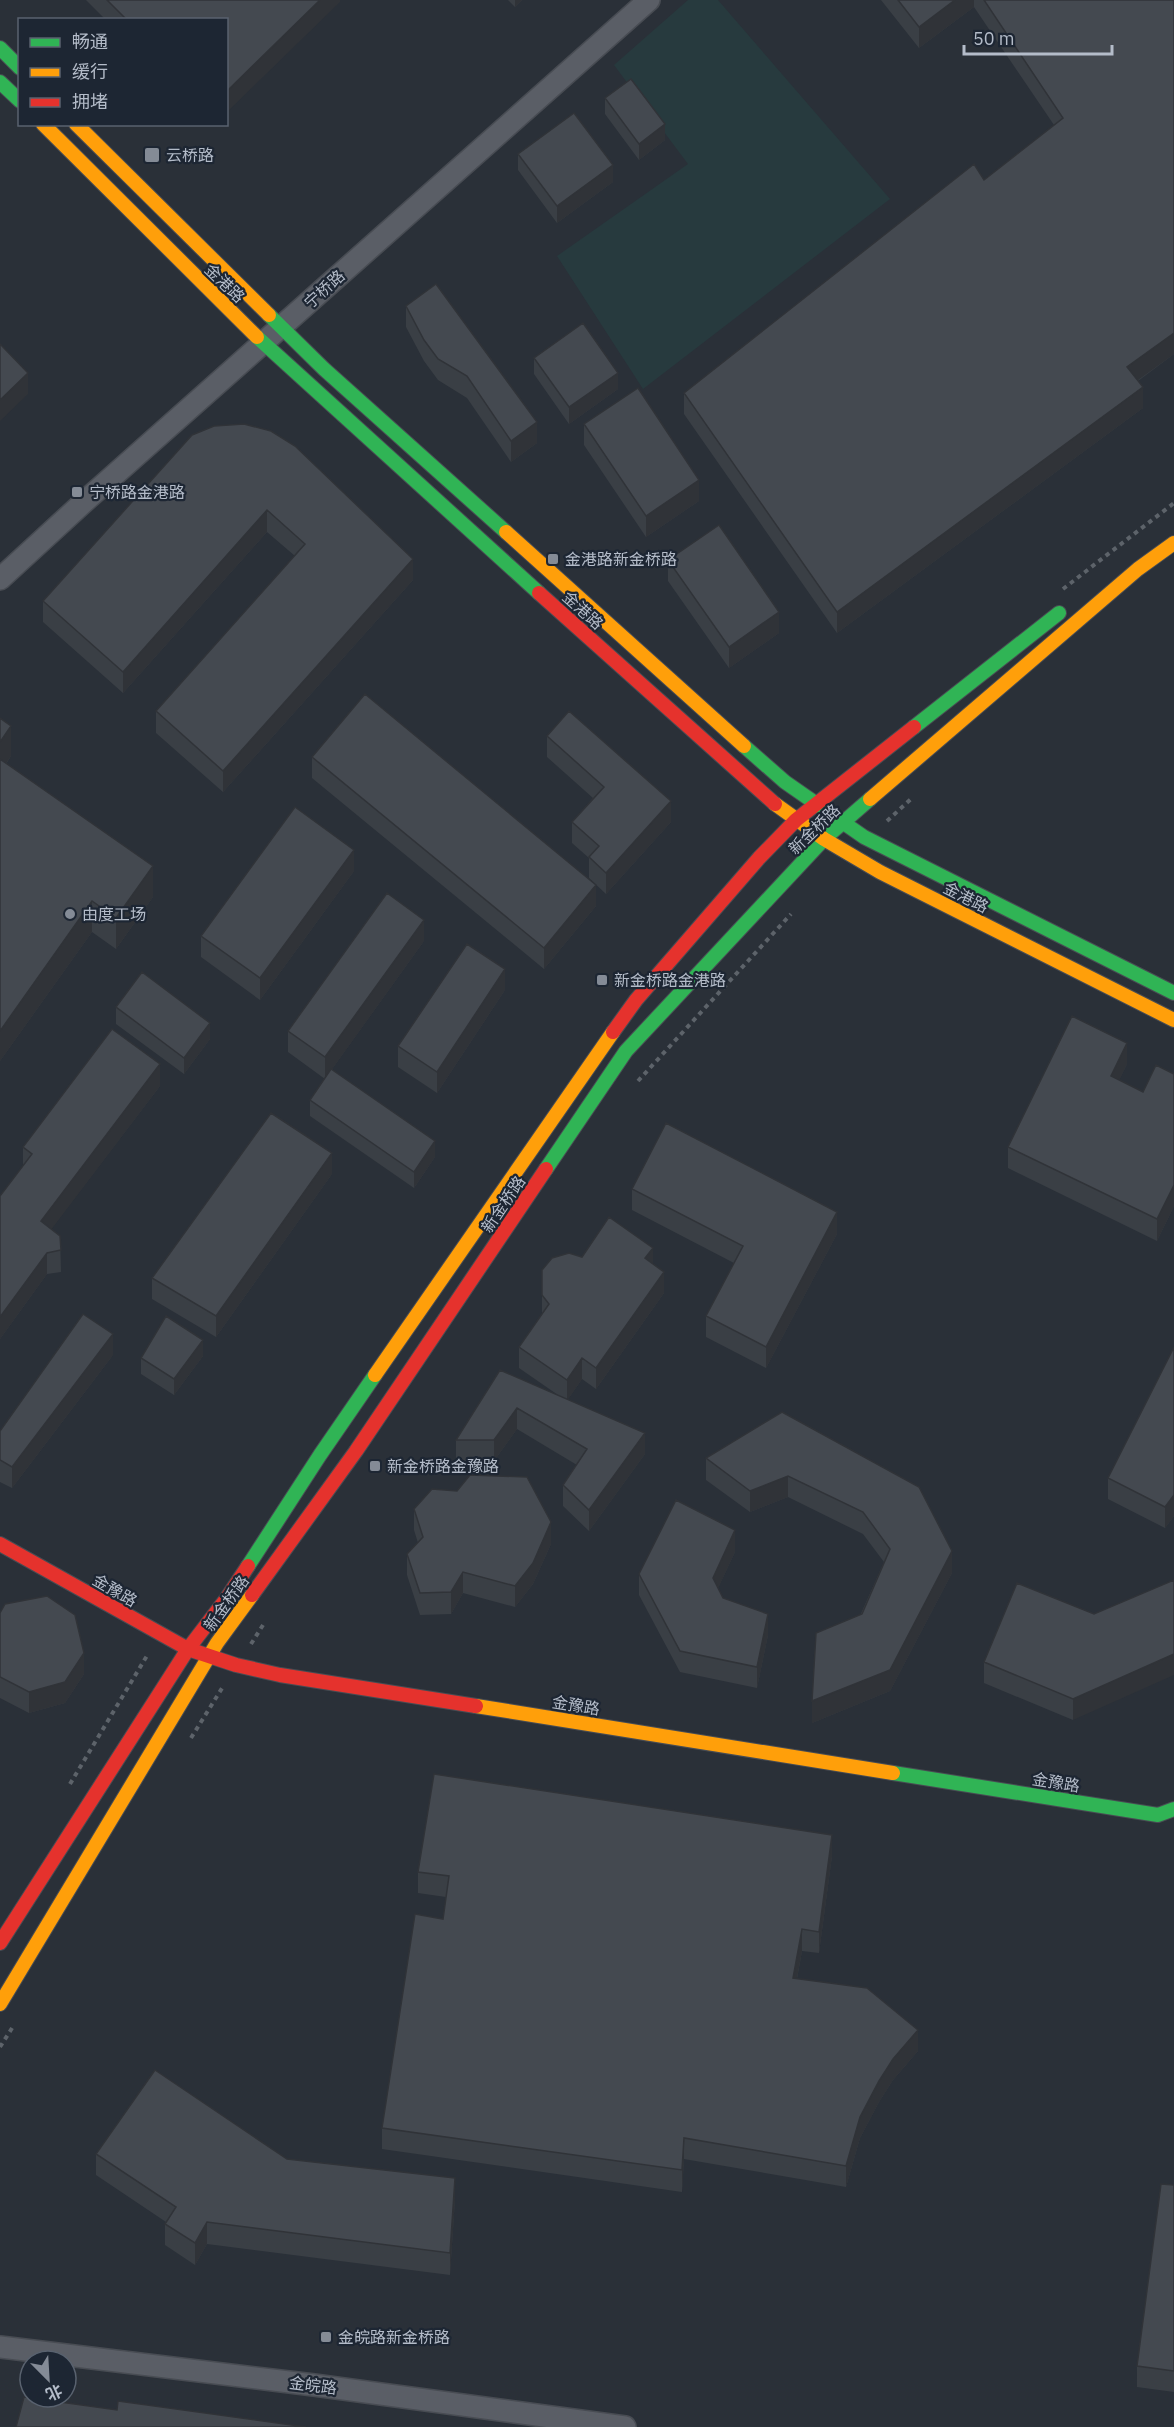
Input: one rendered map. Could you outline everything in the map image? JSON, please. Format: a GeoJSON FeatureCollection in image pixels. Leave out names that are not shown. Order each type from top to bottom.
{"type":"FeatureCollection","features":[{"type":"Feature","properties":{"kind":"street","name":"宁桥路"},"geometry":{"type":"LineString","coordinates":[[0,579],[649,0]]}},
{"type":"Feature","properties":{"kind":"street"},"geometry":{"type":"LineString","coordinates":[[0,48],[18,66]]}},
{"type":"Feature","properties":{"kind":"street"},"geometry":{"type":"LineString","coordinates":[[0,82],[18,99]]}},
{"type":"Feature","properties":{"kind":"street","name":"金港路"},"geometry":{"type":"LineString","coordinates":[[45,126],[263,344],[750,784],[796,820],[880,872],[1174,1020]]}},
{"type":"Feature","properties":{"kind":"street","name":"金港路"},"geometry":{"type":"LineString","coordinates":[[78,126],[281,328],[768,768],[864,837],[1174,993]]}},
{"type":"Feature","properties":{"kind":"street","name":"新金桥路"},"geometry":{"type":"LineString","coordinates":[[0,2004],[209,1656],[356,1451],[626,1051],[842,822],[885,789],[1138,569],[1174,543]]}},
{"type":"Feature","properties":{"kind":"street","name":"新金桥路"},"geometry":{"type":"LineString","coordinates":[[0,1943],[188,1649],[227,1598],[320,1455],[636,1000],[759,858],[814,803],[1073,602]]}},
{"type":"Feature","properties":{"kind":"street","name":"金豫路"},"geometry":{"type":"LineString","coordinates":[[0,1544],[188,1649],[236,1665],[280,1675],[1158,1815],[1174,1809]]}},
{"type":"Feature","properties":{"kind":"street","name":"金皖路"},"geometry":{"type":"LineString","coordinates":[[0,2347],[314,2385],[625,2427]]}},
{"type":"Feature","properties":{"kind":"path"},"geometry":{"type":"LineString","coordinates":[[892,829],[884,823],[904,807],[918,791]]}},
{"type":"Feature","properties":{"kind":"path"},"geometry":{"type":"LineString","coordinates":[[630,1089],[794,910]]}},
{"type":"Feature","properties":{"kind":"path"},"geometry":{"type":"LineString","coordinates":[[186,1746],[267,1620]]}},
{"type":"Feature","properties":{"kind":"path"},"geometry":{"type":"LineString","coordinates":[[0,2047],[19,2017]]}},
{"type":"Feature","properties":{"kind":"green space"},"geometry":{"type":"Polygon","coordinates":[[[688,0],[718,0],[890,199],[643,389],[557,256],[688,164],[614,65],[688,0]]]}},
{"type":"Feature","properties":{"kind":"building"},"geometry":{"type":"Polygon","coordinates":[[[107,0],[320,0],[228,90],[228,18],[125,18],[107,0]]]}},
{"type":"Feature","properties":{"kind":"building"},"geometry":{"type":"Polygon","coordinates":[[[898,0],[955,0],[919,27],[898,0]]]}},
{"type":"Feature","properties":{"kind":"building"},"geometry":{"type":"Polygon","coordinates":[[[984,0],[1174,0],[1174,333],[1127,367],[1143,387],[837,612],[684,393],[974,164],[984,180],[1063,118],[984,0]]]}},
{"type":"Feature","properties":{"kind":"building"},"geometry":{"type":"Polygon","coordinates":[[[631,79],[665,124],[639,144],[605,98],[631,79]]]}},
{"type":"Feature","properties":{"kind":"building"},"geometry":{"type":"Polygon","coordinates":[[[574,113],[613,165],[557,206],[518,154],[574,113]]]}},
{"type":"Feature","properties":{"kind":"building"},"geometry":{"type":"Polygon","coordinates":[[[436,284],[537,422],[511,441],[467,376],[438,359],[424,340],[406,306],[436,284]]]}},
{"type":"Feature","properties":{"kind":"building"},"geometry":{"type":"Polygon","coordinates":[[[583,323],[618,373],[569,407],[534,358],[583,323]]]}},
{"type":"Feature","properties":{"kind":"building"},"geometry":{"type":"Polygon","coordinates":[[[0,344],[28,373],[0,400],[0,344]]]}},
{"type":"Feature","properties":{"kind":"building"},"geometry":{"type":"Polygon","coordinates":[[[638,388],[699,480],[646,516],[584,424],[638,388]]]}},
{"type":"Feature","properties":{"kind":"building"},"geometry":{"type":"Polygon","coordinates":[[[244,424],[271,431],[295,446],[413,559],[223,771],[156,711],[305,544],[267,510],[123,672],[43,601],[192,435],[214,426],[244,424]]]}},
{"type":"Feature","properties":{"kind":"building"},"geometry":{"type":"Polygon","coordinates":[[[719,525],[779,612],[729,647],[668,560],[719,525]]]}},
{"type":"Feature","properties":{"kind":"building"},"geometry":{"type":"Polygon","coordinates":[[[365,694],[596,885],[544,948],[312,757],[365,694]]]}},
{"type":"Feature","properties":{"kind":"building"},"geometry":{"type":"Polygon","coordinates":[[[569,711],[671,801],[606,873],[589,857],[599,846],[572,822],[604,787],[547,736],[569,711]]]}},
{"type":"Feature","properties":{"kind":"building"},"geometry":{"type":"Polygon","coordinates":[[[0,718],[11,726],[0,742],[0,718]]]}},
{"type":"Feature","properties":{"kind":"building","name":"由度工场"},"geometry":{"type":"Polygon","coordinates":[[[0,759],[153,866],[116,918],[92,901],[0,1031],[0,759]]]}},
{"type":"Feature","properties":{"kind":"building"},"geometry":{"type":"Polygon","coordinates":[[[295,807],[354,850],[260,978],[201,936],[295,807]]]}},
{"type":"Feature","properties":{"kind":"building"},"geometry":{"type":"Polygon","coordinates":[[[387,893],[424,920],[325,1057],[288,1031],[387,893]]]}},
{"type":"Feature","properties":{"kind":"building"},"geometry":{"type":"Polygon","coordinates":[[[467,944],[505,969],[437,1072],[398,1046],[467,944]]]}},
{"type":"Feature","properties":{"kind":"building"},"geometry":{"type":"Polygon","coordinates":[[[142,972],[210,1023],[184,1058],[116,1007],[142,972]]]}},
{"type":"Feature","properties":{"kind":"building"},"geometry":{"type":"Polygon","coordinates":[[[1072,1016],[1127,1043],[1111,1076],[1143,1092],[1156,1065],[1174,1074],[1174,1185],[1157,1219],[1008,1147],[1072,1016]]]}},
{"type":"Feature","properties":{"kind":"building"},"geometry":{"type":"Polygon","coordinates":[[[112,1029],[160,1064],[41,1221],[60,1236],[61,1250],[47,1253],[0,1317],[0,1196],[32,1154],[23,1147],[112,1029]]]}},
{"type":"Feature","properties":{"kind":"building"},"geometry":{"type":"Polygon","coordinates":[[[331,1069],[435,1141],[414,1172],[310,1100],[331,1069]]]}},
{"type":"Feature","properties":{"kind":"building"},"geometry":{"type":"Polygon","coordinates":[[[271,1113],[332,1153],[216,1316],[152,1278],[271,1113]]]}},
{"type":"Feature","properties":{"kind":"building"},"geometry":{"type":"Polygon","coordinates":[[[666,1123],[837,1212],[766,1347],[706,1316],[743,1246],[632,1189],[666,1123]]]}},
{"type":"Feature","properties":{"kind":"building"},"geometry":{"type":"Polygon","coordinates":[[[609,1217],[653,1248],[645,1258],[664,1272],[596,1368],[582,1358],[567,1380],[519,1347],[549,1304],[542,1295],[542,1270],[552,1258],[569,1253],[582,1257],[609,1217]]]}},
{"type":"Feature","properties":{"kind":"building"},"geometry":{"type":"Polygon","coordinates":[[[83,1314],[113,1334],[12,1467],[0,1460],[0,1431],[83,1314]]]}},
{"type":"Feature","properties":{"kind":"building"},"geometry":{"type":"Polygon","coordinates":[[[166,1316],[203,1340],[174,1379],[141,1358],[166,1316]]]}},
{"type":"Feature","properties":{"kind":"building"},"geometry":{"type":"Polygon","coordinates":[[[1174,1347],[1174,1495],[1165,1507],[1108,1478],[1174,1347]]]}},
{"type":"Feature","properties":{"kind":"building"},"geometry":{"type":"Polygon","coordinates":[[[500,1370],[645,1433],[589,1510],[563,1485],[587,1449],[517,1408],[494,1440],[456,1440],[500,1370]]]}},
{"type":"Feature","properties":{"kind":"building"},"geometry":{"type":"Polygon","coordinates":[[[782,1412],[919,1487],[952,1551],[890,1670],[812,1701],[816,1633],[862,1614],[890,1549],[863,1512],[788,1476],[750,1491],[706,1458],[782,1412]]]}},
{"type":"Feature","properties":{"kind":"building"},"geometry":{"type":"Polygon","coordinates":[[[470,1475],[527,1477],[551,1522],[533,1563],[515,1586],[463,1572],[451,1592],[420,1593],[407,1554],[423,1537],[414,1509],[432,1489],[457,1491],[470,1475]]]}},
{"type":"Feature","properties":{"kind":"building"},"geometry":{"type":"Polygon","coordinates":[[[676,1500],[735,1530],[713,1578],[723,1598],[768,1614],[757,1667],[680,1651],[639,1574],[676,1500]]]}},
{"type":"Feature","properties":{"kind":"building"},"geometry":{"type":"Polygon","coordinates":[[[1174,1580],[1174,1654],[1073,1699],[984,1662],[1017,1583],[1094,1614],[1174,1580]]]}},
{"type":"Feature","properties":{"kind":"building"},"geometry":{"type":"Polygon","coordinates":[[[47,1596],[75,1615],[84,1653],[65,1682],[29,1692],[0,1677],[0,1613],[5,1604],[47,1596]]]}},
{"type":"Feature","properties":{"kind":"building"},"geometry":{"type":"Polygon","coordinates":[[[434,1774],[832,1835],[819,1932],[802,1929],[793,1978],[867,1988],[918,2030],[893,2059],[879,2081],[860,2117],[846,2166],[684,2138],[682,2170],[382,2128],[415,1914],[443,1919],[449,1876],[418,1872],[434,1774]]]}},
{"type":"Feature","properties":{"kind":"building"},"geometry":{"type":"Polygon","coordinates":[[[155,2070],[287,2159],[455,2178],[450,2253],[207,2222],[195,2243],[165,2224],[176,2207],[96,2154],[155,2070]]]}},
{"type":"Feature","properties":{"kind":"building"},"geometry":{"type":"Polygon","coordinates":[[[1161,2184],[1174,2185],[1174,2371],[1137,2366],[1161,2184]]]}},
{"type":"Feature","properties":{"kind":"building"},"geometry":{"type":"Polygon","coordinates":[[[118,2401],[306,2427],[16,2427],[21,2409],[78,2409],[78,2405],[117,2410],[118,2401]]]}},
{"type":"Feature","properties":{"kind":"traffic: fast"},"geometry":{"type":"LineString","coordinates":[[0,48],[18,66]]}},
{"type":"Feature","properties":{"kind":"traffic: fast"},"geometry":{"type":"LineString","coordinates":[[0,82],[18,99]]}},
{"type":"Feature","properties":{"kind":"traffic: fast"},"geometry":{"type":"LineString","coordinates":[[269,315],[324,369],[506,532]]}},
{"type":"Feature","properties":{"kind":"traffic: fast"},"geometry":{"type":"LineString","coordinates":[[257,337],[539,593]]}},
{"type":"Feature","properties":{"kind":"traffic: fast"},"geometry":{"type":"LineString","coordinates":[[914,727],[1059,613]]}},
{"type":"Feature","properties":{"kind":"traffic: fast"},"geometry":{"type":"LineString","coordinates":[[744,746],[785,782],[864,837],[1174,993]]}},
{"type":"Feature","properties":{"kind":"traffic: fast"},"geometry":{"type":"LineString","coordinates":[[546,1169],[626,1051],[824,839],[870,799]]}},
{"type":"Feature","properties":{"kind":"traffic: fast"},"geometry":{"type":"LineString","coordinates":[[248,1566],[375,1375]]}},
{"type":"Feature","properties":{"kind":"traffic: fast"},"geometry":{"type":"LineString","coordinates":[[893,1773],[1158,1815],[1174,1809]]}},
{"type":"Feature","properties":{"kind":"traffic: slow"},"geometry":{"type":"LineString","coordinates":[[45,126],[257,337]]}},
{"type":"Feature","properties":{"kind":"traffic: slow"},"geometry":{"type":"LineString","coordinates":[[78,126],[269,315]]}},
{"type":"Feature","properties":{"kind":"traffic: slow"},"geometry":{"type":"LineString","coordinates":[[506,532],[744,746]]}},
{"type":"Feature","properties":{"kind":"traffic: slow"},"geometry":{"type":"LineString","coordinates":[[870,799],[1138,569],[1174,543]]}},
{"type":"Feature","properties":{"kind":"traffic: slow"},"geometry":{"type":"LineString","coordinates":[[775,804],[824,839],[880,872],[1174,1020]]}},
{"type":"Feature","properties":{"kind":"traffic: slow"},"geometry":{"type":"LineString","coordinates":[[375,1375],[613,1032]]}},
{"type":"Feature","properties":{"kind":"traffic: slow"},"geometry":{"type":"LineString","coordinates":[[0,2004],[217,1643],[252,1595]]}},
{"type":"Feature","properties":{"kind":"traffic: slow"},"geometry":{"type":"LineString","coordinates":[[476,1706],[893,1773]]}},
{"type":"Feature","properties":{"kind":"traffic: jam"},"geometry":{"type":"LineString","coordinates":[[539,593],[775,804]]}},
{"type":"Feature","properties":{"kind":"traffic: jam"},"geometry":{"type":"LineString","coordinates":[[613,1032],[636,1000],[759,858],[796,820],[914,727]]}},
{"type":"Feature","properties":{"kind":"traffic: jam"},"geometry":{"type":"LineString","coordinates":[[252,1595],[356,1451],[546,1169]]}},
{"type":"Feature","properties":{"kind":"traffic: jam"},"geometry":{"type":"LineString","coordinates":[[0,1544],[188,1649],[236,1665],[280,1675],[476,1706]]}},
{"type":"Feature","properties":{"kind":"traffic: jam"},"geometry":{"type":"LineString","coordinates":[[0,1943],[188,1649],[248,1566]]}},
{"type":"Feature","properties":{"kind":"place","name":"云桥路"},"geometry":{"type":"Point","coordinates":[152,155]}},
{"type":"Feature","properties":{"kind":"place","name":"宁桥路金港路"},"geometry":{"type":"Point","coordinates":[77,492]}},
{"type":"Feature","properties":{"kind":"place","name":"金港路新金桥路"},"geometry":{"type":"Point","coordinates":[553,559]}},
{"type":"Feature","properties":{"kind":"place","name":"由度工场"},"geometry":{"type":"Point","coordinates":[70,914]}},
{"type":"Feature","properties":{"kind":"place","name":"新金桥路金港路"},"geometry":{"type":"Point","coordinates":[602,980]}},
{"type":"Feature","properties":{"kind":"place","name":"新金桥路金豫路"},"geometry":{"type":"Point","coordinates":[375,1466]}},
{"type":"Feature","properties":{"kind":"place","name":"金皖路新金桥路"},"geometry":{"type":"Point","coordinates":[326,2337]}}]}
